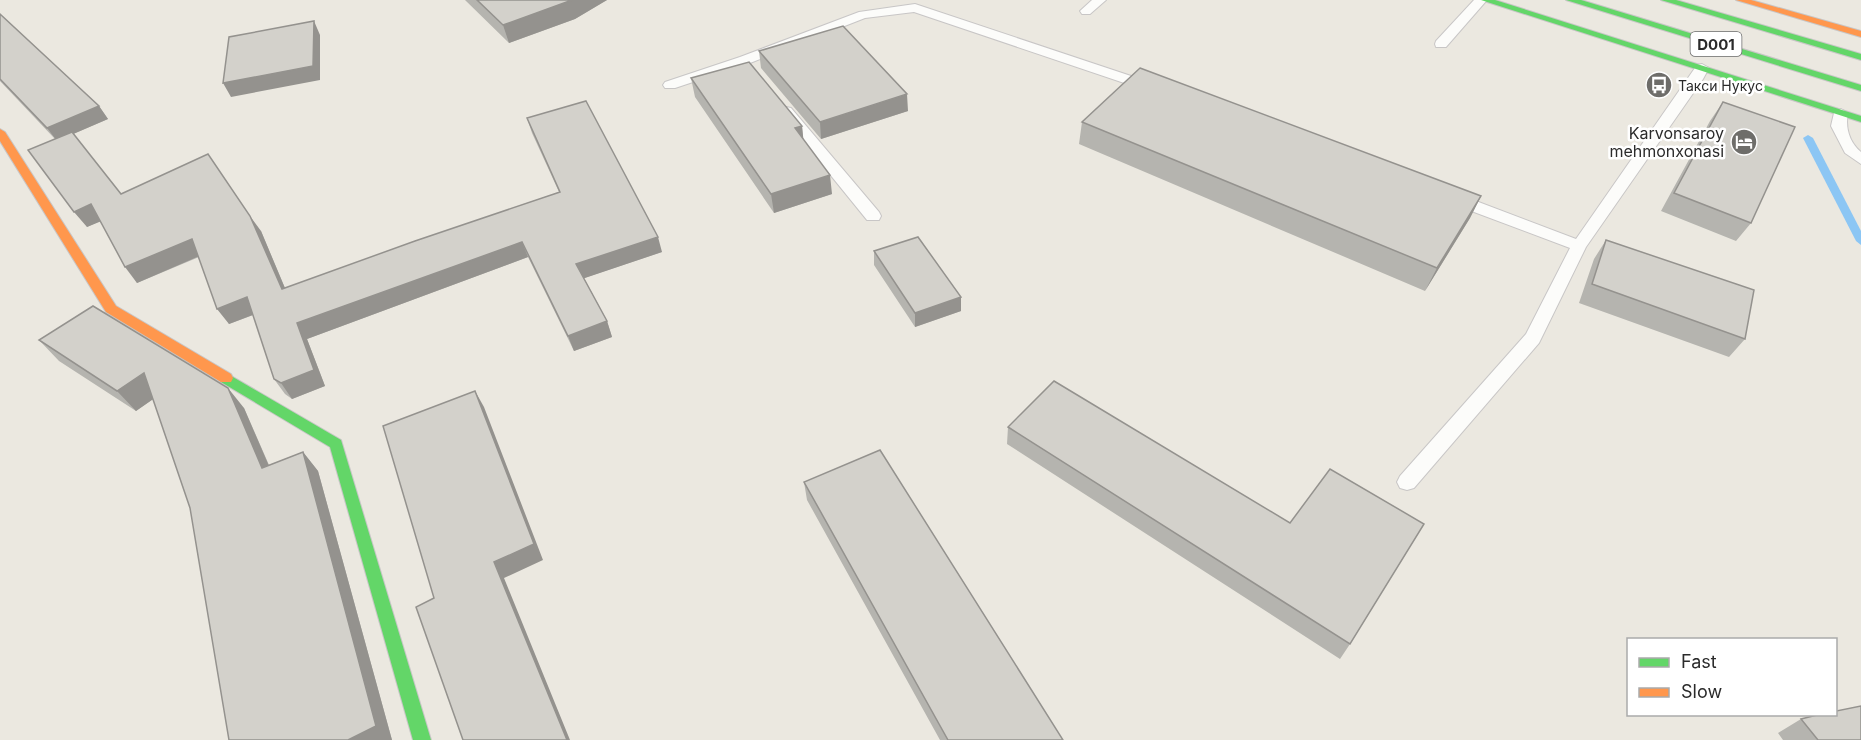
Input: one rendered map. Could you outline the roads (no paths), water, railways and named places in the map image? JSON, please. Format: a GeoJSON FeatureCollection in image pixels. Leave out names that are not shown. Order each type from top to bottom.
{"type":"FeatureCollection","features":[{"type":"Feature","properties":{"kind":"main road"},"geometry":{"type":"LineString","coordinates":[[1486,0],[1861,119]]}},
{"type":"Feature","properties":{"kind":"main road","name":"D001"},"geometry":{"type":"LineString","coordinates":[[1571,0],[1861,88]]}},
{"type":"Feature","properties":{"kind":"main road","name":"D001"},"geometry":{"type":"LineString","coordinates":[[1666,0],[1861,57]]}},
{"type":"Feature","properties":{"kind":"main road"},"geometry":{"type":"LineString","coordinates":[[1741,0],[1861,34]]}},
{"type":"Feature","properties":{"kind":"main road"},"geometry":{"type":"LineString","coordinates":[[0,132],[111,309],[336,444],[422,740]]}},
{"type":"Feature","properties":{"kind":"lane"},"geometry":{"type":"LineString","coordinates":[[1086,11],[1100,0]]}},
{"type":"Feature","properties":{"kind":"lane"},"geometry":{"type":"LineString","coordinates":[[1441,44],[1481,0]]}},
{"type":"Feature","properties":{"kind":"lane"},"geometry":{"type":"LineString","coordinates":[[670,85],[749,65],[863,15],[915,8],[1162,91]]}},
{"type":"Feature","properties":{"kind":"lane"},"geometry":{"type":"LineString","coordinates":[[1407,482],[1533,338],[1579,246],[1696,80],[1702,68]]}},
{"type":"Feature","properties":{"kind":"lane"},"geometry":{"type":"LineString","coordinates":[[775,97],[873,216]]}},
{"type":"Feature","properties":{"kind":"lane"},"geometry":{"type":"LineString","coordinates":[[1841,113],[1838,126],[1850,150],[1861,159]]}},
{"type":"Feature","properties":{"kind":"lane"},"geometry":{"type":"LineString","coordinates":[[1437,192],[1579,246]]}},
{"type":"Feature","properties":{"kind":"waterway"},"geometry":{"type":"LineString","coordinates":[[1808,138],[1861,241]]}},
{"type":"Feature","properties":{"kind":"place","name":"Такси Нукус"},"geometry":{"type":"Point","coordinates":[1659,85]}},
{"type":"Feature","properties":{"kind":"place","name":"Karvonsaroy mehmonxonasi"},"geometry":{"type":"Point","coordinates":[1744,142]}}]}
